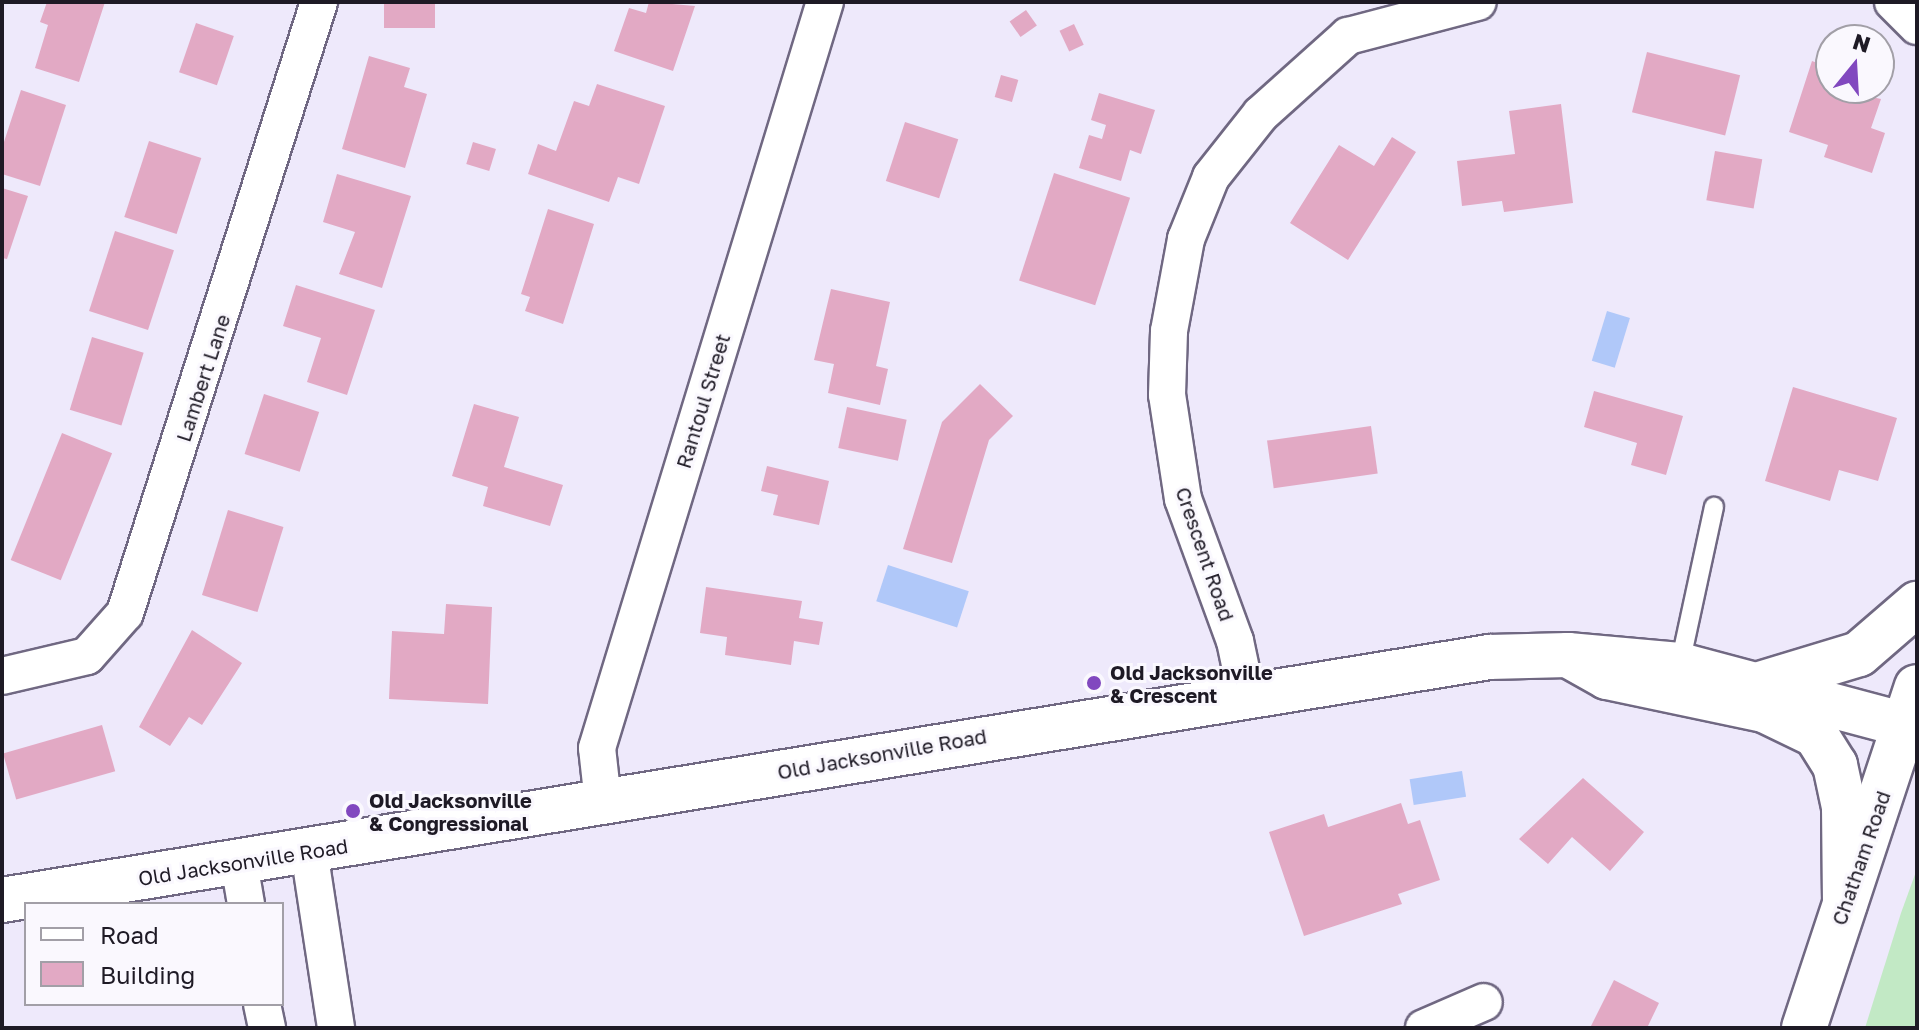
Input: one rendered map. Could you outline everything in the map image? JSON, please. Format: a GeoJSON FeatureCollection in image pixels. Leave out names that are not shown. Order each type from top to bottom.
{"type":"FeatureCollection","features":[{"type":"Feature","properties":{"kind":"street","name":"Lambert Lane"},"geometry":{"type":"LineString","coordinates":[[2,676],[87,656],[125,613],[319,2]]}},
{"type":"Feature","properties":{"kind":"street","name":"Rantoul Street"},"geometry":{"type":"LineString","coordinates":[[603,802],[597,748],[825,2]]}},
{"type":"Feature","properties":{"kind":"street","name":"Crescent Road"},"geometry":{"type":"LineString","coordinates":[[1246,693],[1235,641],[1183,499],[1167,395],[1169,331],[1186,239],[1211,177],[1261,114],[1348,36],[1478,2]]}},
{"type":"Feature","properties":{"kind":"street"},"geometry":{"type":"LineString","coordinates":[[1893,2],[1917,26]]}},
{"type":"Feature","properties":{"kind":"street"},"geometry":{"type":"LineString","coordinates":[[1763,683],[1859,654],[1917,604]]}},
{"type":"Feature","properties":{"kind":"street","name":"Old Jacksonville Road"},"geometry":{"type":"LineString","coordinates":[[2,900],[243,883],[309,851],[1246,693],[1489,657],[1568,655],[1680,665],[1763,683],[1911,706]]}},
{"type":"Feature","properties":{"kind":"street"},"geometry":{"type":"LineString","coordinates":[[1568,655],[1607,677],[1764,710],[1816,735],[1835,765],[1844,807],[1845,903]]}},
{"type":"Feature","properties":{"kind":"street","name":"Chatham Road"},"geometry":{"type":"LineString","coordinates":[[1804,1028],[1911,706]]}},
{"type":"Feature","properties":{"kind":"street"},"geometry":{"type":"LineString","coordinates":[[309,851],[336,1028]]}},
{"type":"Feature","properties":{"kind":"street"},"geometry":{"type":"LineString","coordinates":[[1424,1028],[1484,1002]]}},
{"type":"Feature","properties":{"kind":"street"},"geometry":{"type":"LineString","coordinates":[[262,1006],[267,1028]]}},
{"type":"Feature","properties":{"kind":"lane"},"geometry":{"type":"LineString","coordinates":[[1680,665],[1714,507]]}},
{"type":"Feature","properties":{"kind":"green space"},"geometry":{"type":"Polygon","coordinates":[[[1917,869],[1917,1028],[1865,1028],[1901,913],[1917,869]]]}},
{"type":"Feature","properties":{"kind":"water"},"geometry":{"type":"Polygon","coordinates":[[[1607,311],[1630,318],[1615,368],[1592,361],[1607,311]]]}},
{"type":"Feature","properties":{"kind":"water"},"geometry":{"type":"Polygon","coordinates":[[[888,565],[969,591],[957,627],[876,601],[888,565]]]}},
{"type":"Feature","properties":{"kind":"water"},"geometry":{"type":"Polygon","coordinates":[[[1462,771],[1466,797],[1414,805],[1410,779],[1462,771]]]}},
{"type":"Feature","properties":{"kind":"building"},"geometry":{"type":"Polygon","coordinates":[[[47,2],[105,2],[79,82],[35,68],[48,25],[40,22],[47,2]]]}},
{"type":"Feature","properties":{"kind":"building"},"geometry":{"type":"Polygon","coordinates":[[[384,2],[435,2],[435,28],[384,28],[384,2]]]}},
{"type":"Feature","properties":{"kind":"building"},"geometry":{"type":"Polygon","coordinates":[[[649,2],[695,6],[673,71],[614,51],[629,8],[646,13],[649,2]]]}},
{"type":"Feature","properties":{"kind":"building"},"geometry":{"type":"Polygon","coordinates":[[[1026,10],[1037,26],[1021,37],[1010,21],[1026,10]]]}},
{"type":"Feature","properties":{"kind":"building"},"geometry":{"type":"Polygon","coordinates":[[[196,23],[234,36],[217,85],[179,72],[196,23]]]}},
{"type":"Feature","properties":{"kind":"building"},"geometry":{"type":"Polygon","coordinates":[[[1074,24],[1084,45],[1069,52],[1059,31],[1074,24]]]}},
{"type":"Feature","properties":{"kind":"building"},"geometry":{"type":"Polygon","coordinates":[[[1647,52],[1740,75],[1725,135],[1632,112],[1647,52]]]}},
{"type":"Feature","properties":{"kind":"building"},"geometry":{"type":"Polygon","coordinates":[[[369,56],[410,68],[404,87],[427,94],[405,168],[342,149],[369,56]]]}},
{"type":"Feature","properties":{"kind":"building"},"geometry":{"type":"Polygon","coordinates":[[[1812,61],[1815,62],[1815,104],[1879,104],[1871,128],[1885,133],[1872,173],[1824,157],[1828,145],[1789,132],[1812,61]]]}},
{"type":"Feature","properties":{"kind":"building"},"geometry":{"type":"Polygon","coordinates":[[[1001,75],[1018,80],[1012,102],[995,97],[1001,75]]]}},
{"type":"Feature","properties":{"kind":"building"},"geometry":{"type":"Polygon","coordinates":[[[597,84],[665,106],[639,184],[618,177],[609,202],[528,174],[538,144],[556,151],[574,101],[589,106],[597,84]]]}},
{"type":"Feature","properties":{"kind":"building"},"geometry":{"type":"Polygon","coordinates":[[[21,90],[66,105],[40,186],[2,174],[2,148],[21,90]]]}},
{"type":"Feature","properties":{"kind":"building"},"geometry":{"type":"Polygon","coordinates":[[[1099,93],[1155,110],[1141,154],[1130,150],[1121,181],[1079,168],[1089,135],[1102,139],[1106,125],[1091,120],[1099,93]]]}},
{"type":"Feature","properties":{"kind":"building"},"geometry":{"type":"Polygon","coordinates":[[[1561,104],[1573,203],[1504,212],[1502,201],[1462,206],[1457,161],[1515,154],[1509,111],[1561,104]]]}},
{"type":"Feature","properties":{"kind":"building"},"geometry":{"type":"Polygon","coordinates":[[[905,122],[958,139],[939,198],[886,181],[905,122]]]}},
{"type":"Feature","properties":{"kind":"building"},"geometry":{"type":"Polygon","coordinates":[[[1392,137],[1416,152],[1348,260],[1290,223],[1339,145],[1374,166],[1392,137]]]}},
{"type":"Feature","properties":{"kind":"building"},"geometry":{"type":"Polygon","coordinates":[[[149,141],[201,158],[177,234],[124,217],[149,141]]]}},
{"type":"Feature","properties":{"kind":"building"},"geometry":{"type":"Polygon","coordinates":[[[473,142],[496,149],[489,171],[466,164],[473,142]]]}},
{"type":"Feature","properties":{"kind":"building"},"geometry":{"type":"Polygon","coordinates":[[[1715,151],[1762,159],[1754,209],[1706,200],[1715,151]]]}},
{"type":"Feature","properties":{"kind":"building"},"geometry":{"type":"Polygon","coordinates":[[[1054,173],[1130,198],[1095,305],[1019,280],[1054,173]]]}},
{"type":"Feature","properties":{"kind":"building"},"geometry":{"type":"Polygon","coordinates":[[[337,174],[411,196],[382,288],[339,274],[355,232],[323,222],[337,174]]]}},
{"type":"Feature","properties":{"kind":"building"},"geometry":{"type":"Polygon","coordinates":[[[2,188],[28,196],[7,259],[2,258],[2,188]]]}},
{"type":"Feature","properties":{"kind":"building"},"geometry":{"type":"Polygon","coordinates":[[[548,209],[594,224],[563,324],[525,311],[530,297],[521,294],[548,209]]]}},
{"type":"Feature","properties":{"kind":"building"},"geometry":{"type":"Polygon","coordinates":[[[115,231],[174,250],[148,330],[89,311],[115,231]]]}},
{"type":"Feature","properties":{"kind":"building"},"geometry":{"type":"Polygon","coordinates":[[[296,285],[375,310],[347,395],[307,382],[321,338],[283,326],[296,285]]]}},
{"type":"Feature","properties":{"kind":"building"},"geometry":{"type":"Polygon","coordinates":[[[831,289],[890,302],[876,366],[888,369],[880,405],[828,393],[834,364],[814,360],[831,289]]]}},
{"type":"Feature","properties":{"kind":"building"},"geometry":{"type":"Polygon","coordinates":[[[92,337],[144,353],[121,425],[70,410],[92,337]]]}},
{"type":"Feature","properties":{"kind":"building"},"geometry":{"type":"Polygon","coordinates":[[[980,384],[1013,416],[989,440],[952,563],[903,549],[942,422],[980,384]]]}},
{"type":"Feature","properties":{"kind":"building"},"geometry":{"type":"Polygon","coordinates":[[[1793,387],[1897,418],[1878,481],[1839,470],[1830,501],[1765,481],[1793,387]]]}},
{"type":"Feature","properties":{"kind":"building"},"geometry":{"type":"Polygon","coordinates":[[[1594,391],[1683,416],[1666,475],[1631,465],[1637,443],[1584,427],[1594,391]]]}},
{"type":"Feature","properties":{"kind":"building"},"geometry":{"type":"Polygon","coordinates":[[[264,394],[319,412],[300,472],[245,454],[264,394]]]}},
{"type":"Feature","properties":{"kind":"building"},"geometry":{"type":"Polygon","coordinates":[[[474,404],[519,417],[504,467],[563,485],[550,526],[483,506],[488,487],[452,476],[474,404]]]}},
{"type":"Feature","properties":{"kind":"building"},"geometry":{"type":"Polygon","coordinates":[[[847,407],[907,420],[898,461],[838,448],[847,407]]]}},
{"type":"Feature","properties":{"kind":"building"},"geometry":{"type":"Polygon","coordinates":[[[1371,426],[1378,474],[1274,488],[1267,441],[1371,426]]]}},
{"type":"Feature","properties":{"kind":"building"},"geometry":{"type":"Polygon","coordinates":[[[62,433],[112,453],[61,580],[11,560],[62,433]]]}},
{"type":"Feature","properties":{"kind":"building"},"geometry":{"type":"Polygon","coordinates":[[[767,466],[829,481],[819,525],[773,515],[778,495],[761,491],[767,466]]]}},
{"type":"Feature","properties":{"kind":"building"},"geometry":{"type":"Polygon","coordinates":[[[228,510],[283,527],[257,612],[202,595],[228,510]]]}},
{"type":"Feature","properties":{"kind":"building"},"geometry":{"type":"Polygon","coordinates":[[[706,587],[802,601],[799,618],[823,622],[819,645],[794,641],[791,665],[725,655],[727,637],[700,633],[706,587]]]}},
{"type":"Feature","properties":{"kind":"building"},"geometry":{"type":"Polygon","coordinates":[[[446,604],[492,607],[488,704],[389,699],[392,631],[444,634],[446,604]]]}},
{"type":"Feature","properties":{"kind":"building"},"geometry":{"type":"Polygon","coordinates":[[[192,630],[242,663],[202,725],[189,717],[170,746],[139,727],[192,630]]]}},
{"type":"Feature","properties":{"kind":"building"},"geometry":{"type":"Polygon","coordinates":[[[102,725],[115,771],[16,800],[3,753],[102,725]]]}},
{"type":"Feature","properties":{"kind":"building"},"geometry":{"type":"Polygon","coordinates":[[[1583,778],[1644,832],[1610,871],[1572,837],[1548,864],[1519,839],[1583,778]]]}},
{"type":"Feature","properties":{"kind":"building"},"geometry":{"type":"Polygon","coordinates":[[[1401,803],[1408,824],[1420,820],[1440,880],[1398,894],[1402,904],[1304,936],[1269,832],[1324,814],[1328,827],[1401,803]]]}},
{"type":"Feature","properties":{"kind":"building"},"geometry":{"type":"Polygon","coordinates":[[[1614,980],[1659,1003],[1647,1028],[1590,1028],[1614,980]]]}},
{"type":"Feature","properties":{"kind":"place","name":"Old Jacksonville & Crescent"},"geometry":{"type":"Point","coordinates":[1094,683]}},
{"type":"Feature","properties":{"kind":"place","name":"Old Jacksonville & Congressional"},"geometry":{"type":"Point","coordinates":[353,811]}}]}
